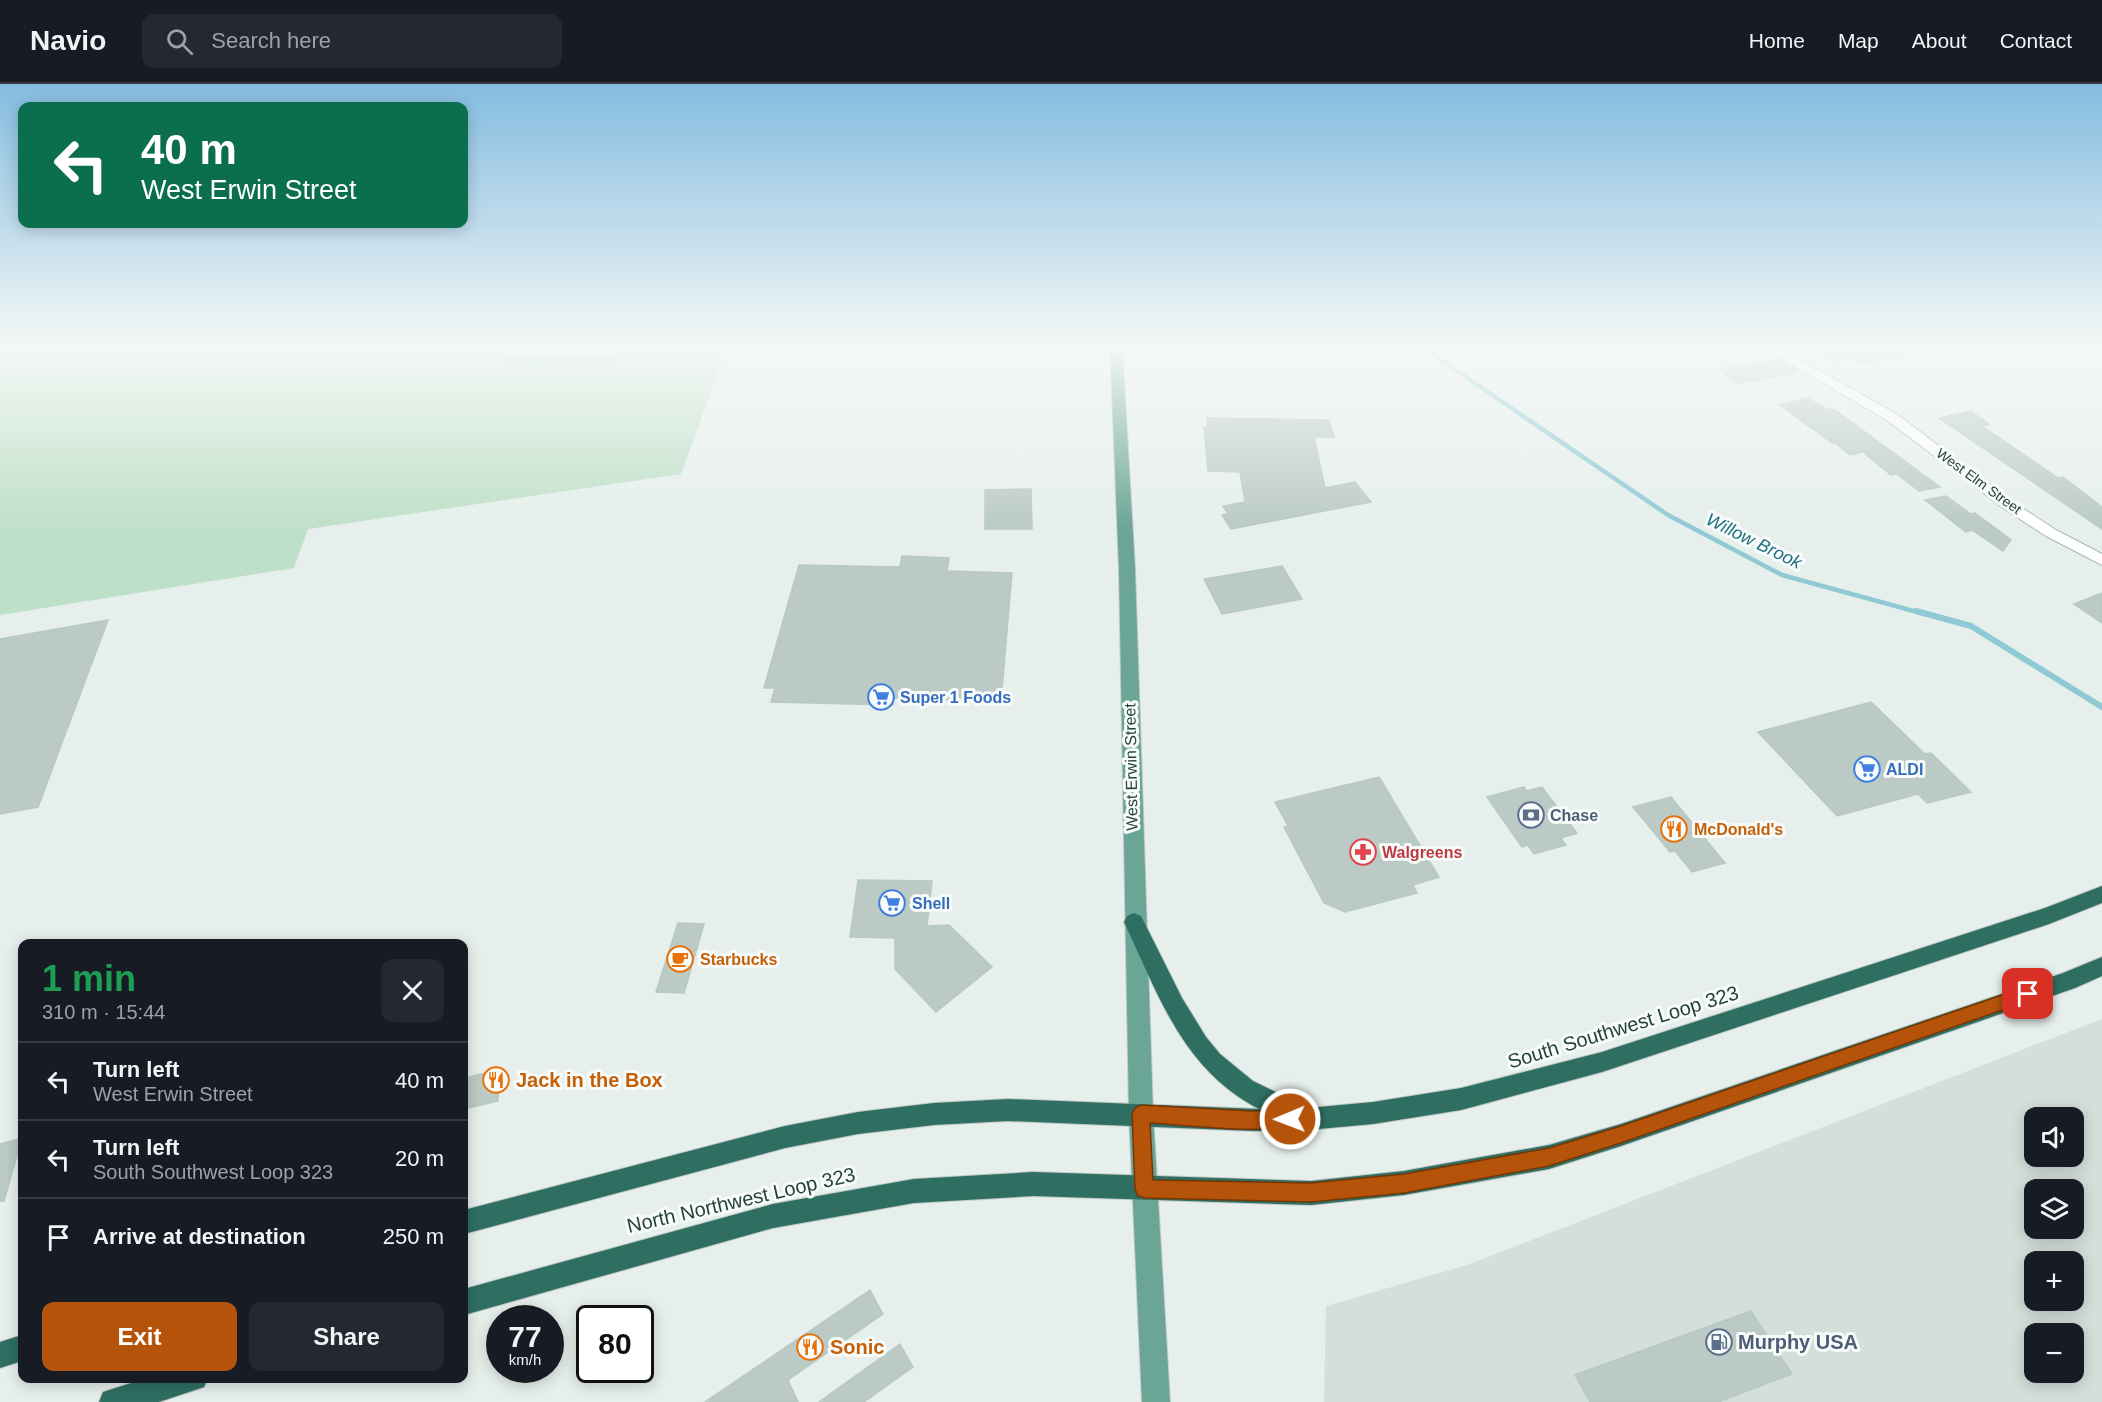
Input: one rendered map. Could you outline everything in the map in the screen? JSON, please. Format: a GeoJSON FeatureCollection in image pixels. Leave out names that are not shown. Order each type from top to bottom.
{"type":"FeatureCollection","features":[{"type":"Feature","properties":{"kind":"highway","name":"South Southwest Loop 323"},"geometry":{"type":"LineString","coordinates":[[1141,1114],[1253,1120],[1308,1119],[1373,1113],[1450,1101],[1548,1077],[2049,915],[2102,894]]}},
{"type":"Feature","properties":{"kind":"highway"},"geometry":{"type":"LineString","coordinates":[[1134,922],[1181,1016],[1208,1056],[1226,1075],[1262,1100],[1308,1119]]}},
{"type":"Feature","properties":{"kind":"highway"},"geometry":{"type":"LineString","coordinates":[[1144,1189],[1268,1193],[1323,1192],[1404,1184],[1549,1157],[1621,1135],[1879,1044],[2067,981],[2102,966]]}},
{"type":"Feature","properties":{"kind":"highway"},"geometry":{"type":"LineString","coordinates":[[468,1221],[785,1137],[839,1126],[976,1110],[1141,1114]]}},
{"type":"Feature","properties":{"kind":"highway","name":"North Northwest Loop 323"},"geometry":{"type":"LineString","coordinates":[[468,1301],[773,1216],[871,1197],[955,1187],[1033,1184],[1144,1189]]}},
{"type":"Feature","properties":{"kind":"highway"},"geometry":{"type":"LineString","coordinates":[[0,1355],[18,1349]]}},
{"type":"Feature","properties":{"kind":"highway"},"geometry":{"type":"LineString","coordinates":[[113,1402],[178,1383]]}},
{"type":"Feature","properties":{"kind":"main road","name":"West Erwin Street"},"geometry":{"type":"LineString","coordinates":[[1119,407],[1127,569],[1134,922],[1141,1114],[1156,1402]]}},
{"type":"Feature","properties":{"kind":"street","name":"West Elm Street"},"geometry":{"type":"LineString","coordinates":[[1873,407],[1893,418],[2008,505],[2051,533],[2102,560]]}},
{"type":"Feature","properties":{"kind":"shaded area"},"geometry":{"type":"Polygon","coordinates":[[[2102,1019],[2102,1402],[1324,1402],[1326,1306],[1467,1265],[2102,1019]]]}},
{"type":"Feature","properties":{"kind":"green space"},"geometry":{"type":"Polygon","coordinates":[[[0,407],[706,407],[681,474],[308,529],[294,568],[0,615],[0,407]]]}},
{"type":"Feature","properties":{"kind":"building"},"geometry":{"type":"Polygon","coordinates":[[[1782,407],[1822,407],[1835,410],[1940,487],[1919,491],[1897,474],[1891,475],[1863,452],[1850,455],[1782,407]]]}},
{"type":"Feature","properties":{"kind":"building"},"geometry":{"type":"Polygon","coordinates":[[[1971,411],[1990,425],[1982,426],[2058,478],[2063,477],[2102,507],[2102,529],[1939,418],[1971,411]]]}},
{"type":"Feature","properties":{"kind":"building"},"geometry":{"type":"Polygon","coordinates":[[[1207,418],[1329,420],[1334,437],[1314,437],[1325,488],[1355,482],[1371,502],[1231,529],[1222,515],[1228,514],[1223,506],[1245,502],[1240,472],[1208,471],[1204,427],[1208,427],[1207,418]]]}},
{"type":"Feature","properties":{"kind":"building"},"geometry":{"type":"Polygon","coordinates":[[[1031,489],[1032,529],[985,529],[985,490],[1031,489]]]}},
{"type":"Feature","properties":{"kind":"building"},"geometry":{"type":"Polygon","coordinates":[[[1946,496],[1971,514],[1975,513],[2011,540],[2003,551],[1972,530],[1966,532],[1925,500],[1946,496]]]}},
{"type":"Feature","properties":{"kind":"building"},"geometry":{"type":"Polygon","coordinates":[[[902,556],[949,558],[947,571],[1012,573],[1001,701],[894,698],[893,705],[771,702],[775,688],[764,688],[799,565],[900,567],[902,556]]]}},
{"type":"Feature","properties":{"kind":"building"},"geometry":{"type":"Polygon","coordinates":[[[1282,566],[1302,599],[1222,614],[1204,579],[1282,566]]]}},
{"type":"Feature","properties":{"kind":"building"},"geometry":{"type":"Polygon","coordinates":[[[2102,593],[2102,623],[2074,604],[2102,593]]]}},
{"type":"Feature","properties":{"kind":"building"},"geometry":{"type":"Polygon","coordinates":[[[108,620],[38,807],[0,814],[0,639],[108,620]]]}},
{"type":"Feature","properties":{"kind":"building","name":"ALDI"},"geometry":{"type":"Polygon","coordinates":[[[1871,702],[1925,754],[1931,753],[1971,792],[1927,803],[1918,794],[1837,816],[1758,732],[1871,702]]]}},
{"type":"Feature","properties":{"kind":"building","name":"Walgreens"},"geometry":{"type":"Polygon","coordinates":[[[1379,777],[1439,877],[1413,885],[1417,893],[1345,912],[1324,903],[1284,827],[1288,826],[1275,802],[1379,777]]]}},
{"type":"Feature","properties":{"kind":"building","name":"Chase"},"geometry":{"type":"Polygon","coordinates":[[[1524,787],[1526,791],[1542,787],[1577,833],[1561,838],[1566,845],[1534,854],[1528,845],[1522,847],[1487,797],[1524,787]]]}},
{"type":"Feature","properties":{"kind":"building","name":"McDonald's"},"geometry":{"type":"Polygon","coordinates":[[[1671,797],[1725,863],[1692,872],[1675,851],[1670,852],[1633,807],[1671,797]]]}},
{"type":"Feature","properties":{"kind":"building"},"geometry":{"type":"Polygon","coordinates":[[[858,880],[932,881],[927,926],[949,925],[992,967],[936,1012],[895,969],[895,938],[850,937],[858,880]]]}},
{"type":"Feature","properties":{"kind":"building","name":"Starbucks"},"geometry":{"type":"Polygon","coordinates":[[[678,923],[704,924],[684,993],[656,992],[678,923]]]}},
{"type":"Feature","properties":{"kind":"building"},"geometry":{"type":"Polygon","coordinates":[[[499,1070],[498,1101],[468,1108],[468,1077],[499,1070]]]}},
{"type":"Feature","properties":{"kind":"building"},"geometry":{"type":"Polygon","coordinates":[[[18,1139],[18,1152],[4,1201],[0,1201],[0,1144],[18,1139]]]}},
{"type":"Feature","properties":{"kind":"building","name":"Sonic"},"geometry":{"type":"Polygon","coordinates":[[[870,1290],[883,1314],[788,1380],[798,1402],[705,1402],[870,1290]]]}},
{"type":"Feature","properties":{"kind":"building","name":"Murphy USA"},"geometry":{"type":"Polygon","coordinates":[[[1751,1311],[1792,1374],[1718,1402],[1590,1402],[1575,1375],[1751,1311]]]}},
{"type":"Feature","properties":{"kind":"building","name":"Sonic"},"geometry":{"type":"Polygon","coordinates":[[[900,1344],[913,1367],[864,1402],[819,1402],[900,1344]]]}},
{"type":"Feature","properties":{"kind":"waterway","name":"Willow Brook"},"geometry":{"type":"LineString","coordinates":[[1509,407],[1668,515],[1782,575],[1921,613]]}},
{"type":"Feature","properties":{"kind":"waterway","name":"Willow Brook"},"geometry":{"type":"LineString","coordinates":[[1916,611],[1971,626],[2102,707]]}},
{"type":"Feature","properties":{"kind":"place","name":"Super 1 Foods"},"geometry":{"type":"Point","coordinates":[881,697]}},
{"type":"Feature","properties":{"kind":"place","name":"ALDI"},"geometry":{"type":"Point","coordinates":[1867,769]}},
{"type":"Feature","properties":{"kind":"place","name":"Chase"},"geometry":{"type":"Point","coordinates":[1531,815]}},
{"type":"Feature","properties":{"kind":"place","name":"McDonald's"},"geometry":{"type":"Point","coordinates":[1674,829]}},
{"type":"Feature","properties":{"kind":"place","name":"Walgreens"},"geometry":{"type":"Point","coordinates":[1363,852]}},
{"type":"Feature","properties":{"kind":"place","name":"Shell"},"geometry":{"type":"Point","coordinates":[892,903]}},
{"type":"Feature","properties":{"kind":"place","name":"Starbucks"},"geometry":{"type":"Point","coordinates":[680,959]}},
{"type":"Feature","properties":{"kind":"place","name":"Jack in the Box"},"geometry":{"type":"Point","coordinates":[496,1080]}},
{"type":"Feature","properties":{"kind":"place","name":"Murphy USA"},"geometry":{"type":"Point","coordinates":[1719,1342]}},
{"type":"Feature","properties":{"kind":"place","name":"Sonic"},"geometry":{"type":"Point","coordinates":[810,1347]}},
{"type":"Feature","properties":{"kind":"route"},"geometry":{"type":"LineString","coordinates":[[1290,1119],[1253,1120],[1141,1114],[1144,1189],[1311,1193],[1404,1184],[1549,1157],[1621,1135],[2028,994]]}}]}
